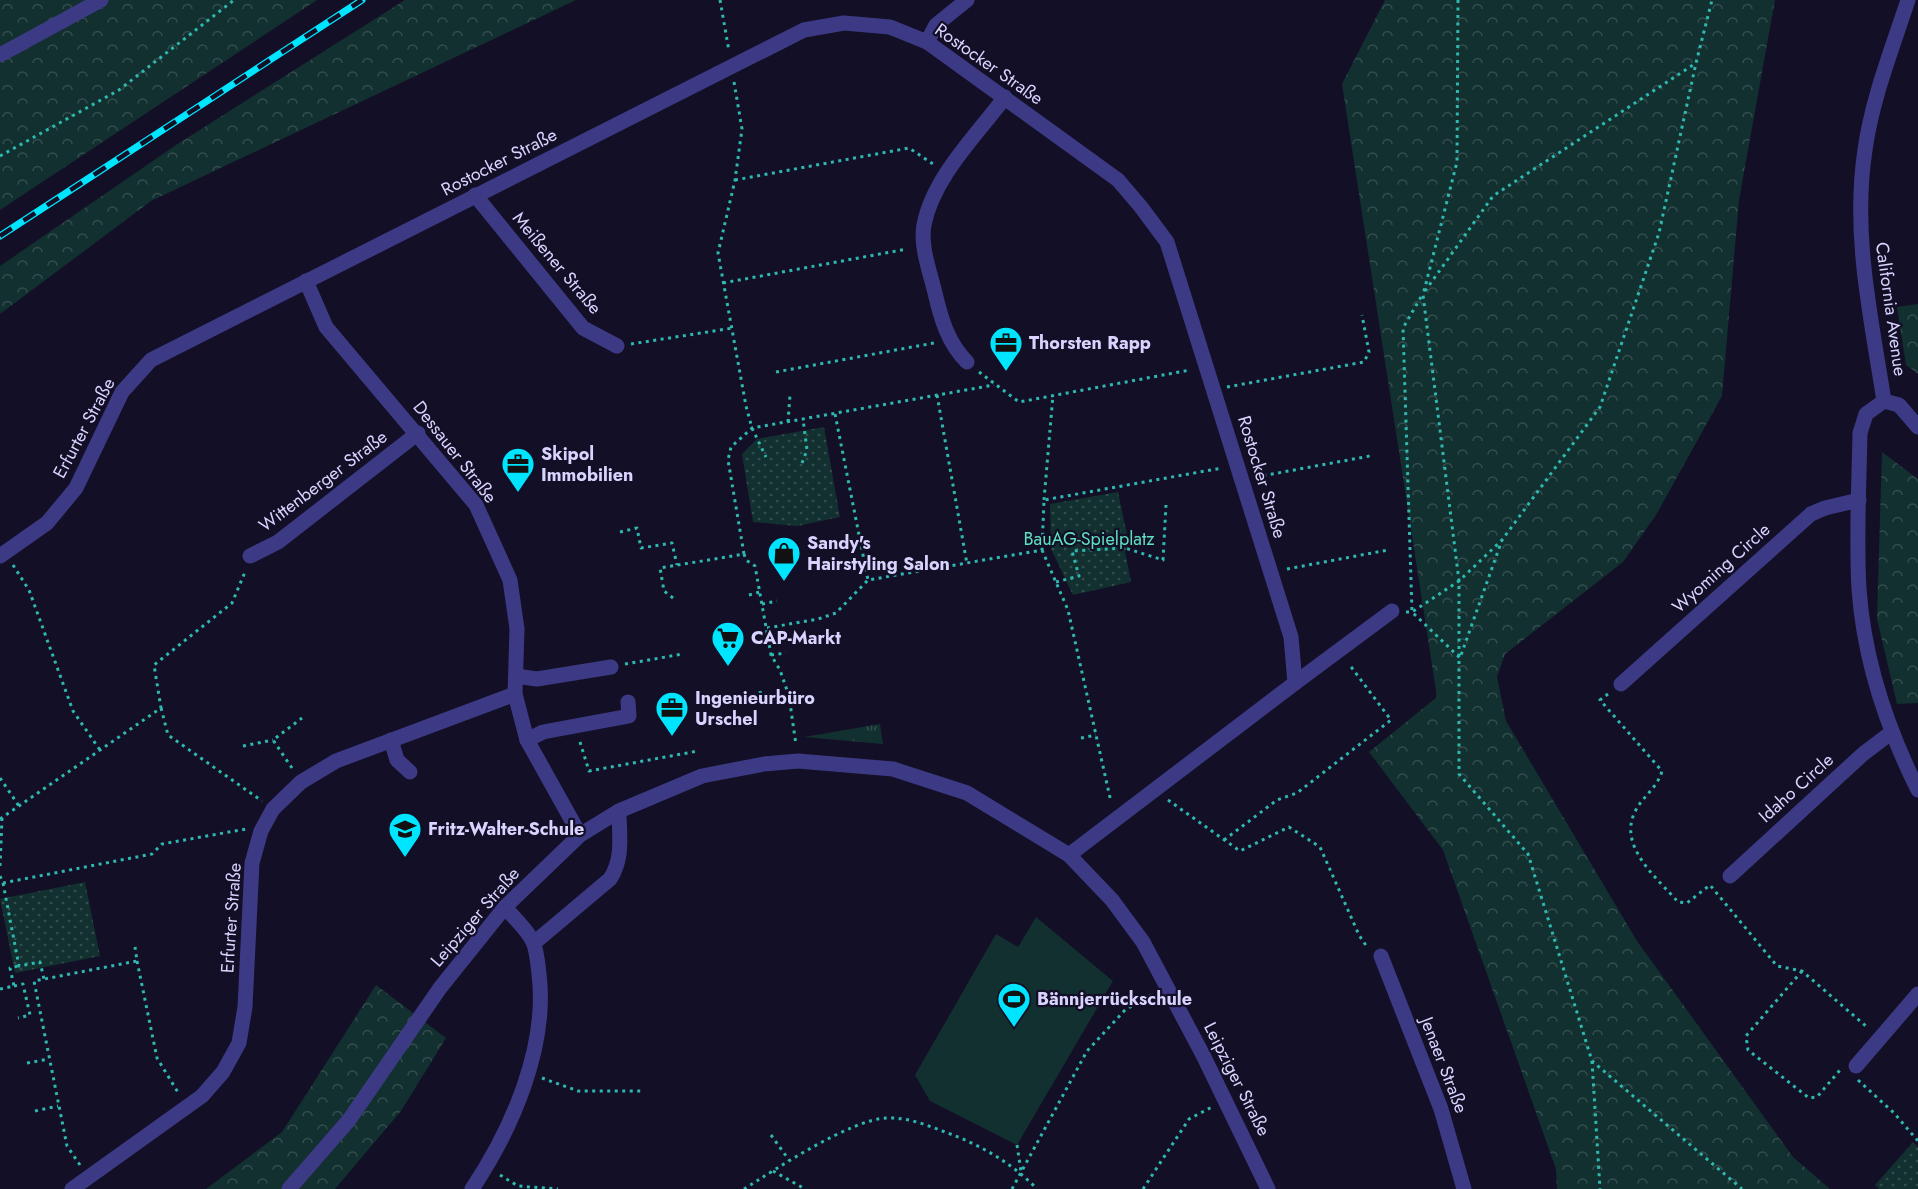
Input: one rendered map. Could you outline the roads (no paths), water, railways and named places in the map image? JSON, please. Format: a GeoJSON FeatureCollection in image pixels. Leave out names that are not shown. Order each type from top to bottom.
{"type":"FeatureCollection","features":[{"type":"Feature","properties":{"kind":"street"},"geometry":{"type":"LineString","coordinates":[[0,55],[101,0]]}},
{"type":"Feature","properties":{"kind":"street"},"geometry":{"type":"LineString","coordinates":[[927,42],[936,25],[967,0]]}},
{"type":"Feature","properties":{"kind":"street","name":"California Avenue"},"geometry":{"type":"LineString","coordinates":[[1908,0],[1872,114],[1861,180],[1861,248],[1884,401],[1866,414],[1862,423],[1859,589],[1864,633],[1872,671],[1892,732],[1918,790]]}},
{"type":"Feature","properties":{"kind":"street","name":"Rostocker Straße"},"geometry":{"type":"LineString","coordinates":[[306,282],[804,30],[844,23],[890,27],[927,42],[1118,180],[1167,242],[1291,637],[1295,683]]}},
{"type":"Feature","properties":{"kind":"street"},"geometry":{"type":"LineString","coordinates":[[967,362],[955,349],[935,294],[924,245],[924,226],[929,207],[947,174],[1005,97]]}},
{"type":"Feature","properties":{"kind":"street","name":"Meißener Straße"},"geometry":{"type":"LineString","coordinates":[[475,195],[583,328],[617,346]]}},
{"type":"Feature","properties":{"kind":"street","name":"Dessauer Straße"},"geometry":{"type":"LineString","coordinates":[[306,282],[326,327],[418,433],[476,505],[510,580],[517,629],[516,694],[527,740],[580,835]]}},
{"type":"Feature","properties":{"kind":"street","name":"Erfurter Straße"},"geometry":{"type":"LineString","coordinates":[[6,560],[47,523],[76,488],[122,392],[151,360],[306,282]]}},
{"type":"Feature","properties":{"kind":"street"},"geometry":{"type":"LineString","coordinates":[[1884,401],[1899,405],[1918,427]]}},
{"type":"Feature","properties":{"kind":"street","name":"Wittenberger Straße"},"geometry":{"type":"LineString","coordinates":[[250,556],[278,542],[418,433]]}},
{"type":"Feature","properties":{"kind":"street","name":"Wyoming Circle"},"geometry":{"type":"LineString","coordinates":[[1621,684],[1811,514],[1825,507],[1859,500]]}},
{"type":"Feature","properties":{"kind":"street"},"geometry":{"type":"LineString","coordinates":[[1069,855],[1392,611]]}},
{"type":"Feature","properties":{"kind":"street"},"geometry":{"type":"LineString","coordinates":[[516,676],[537,679],[612,667]]}},
{"type":"Feature","properties":{"kind":"street","name":"Erfurter Straße"},"geometry":{"type":"LineString","coordinates":[[72,1189],[202,1096],[223,1072],[239,1043],[245,1008],[252,863],[261,831],[273,809],[301,782],[336,761],[516,694]]}},
{"type":"Feature","properties":{"kind":"street"},"geometry":{"type":"LineString","coordinates":[[527,740],[543,732],[629,716],[628,702]]}},
{"type":"Feature","properties":{"kind":"street","name":"Idaho Circle"},"geometry":{"type":"LineString","coordinates":[[1730,876],[1863,754],[1892,732]]}},
{"type":"Feature","properties":{"kind":"street"},"geometry":{"type":"LineString","coordinates":[[391,740],[397,760],[410,772]]}},
{"type":"Feature","properties":{"kind":"street","name":"Leipziger Straße"},"geometry":{"type":"LineString","coordinates":[[289,1189],[349,1120],[440,988],[505,907],[580,835],[619,811],[702,776],[764,764],[798,761],[893,769],[967,793],[1069,855],[1112,900],[1143,942],[1208,1064],[1268,1189]]}},
{"type":"Feature","properties":{"kind":"street"},"geometry":{"type":"LineString","coordinates":[[534,943],[610,879],[620,858],[619,811]]}},
{"type":"Feature","properties":{"kind":"street"},"geometry":{"type":"LineString","coordinates":[[472,1189],[508,1121],[529,1074],[539,1037],[542,998],[534,943],[505,907]]}},
{"type":"Feature","properties":{"kind":"street","name":"Jenaer Straße"},"geometry":{"type":"LineString","coordinates":[[1381,956],[1441,1109],[1464,1189]]}},
{"type":"Feature","properties":{"kind":"street"},"geometry":{"type":"LineString","coordinates":[[1850,1069],[1918,994]]}},
{"type":"Feature","properties":{"kind":"railway"},"geometry":{"type":"LineString","coordinates":[[0,236],[362,0]]}},
{"type":"Feature","properties":{"kind":"place","name":"Thorsten Rapp"},"geometry":{"type":"Point","coordinates":[1006,372]}},
{"type":"Feature","properties":{"kind":"place","name":"Skipol Immobilien"},"geometry":{"type":"Point","coordinates":[518,493]}},
{"type":"Feature","properties":{"kind":"place","name":"Sandy's Hairstyling Salon"},"geometry":{"type":"Point","coordinates":[784,582]}},
{"type":"Feature","properties":{"kind":"place","name":"CAP-Markt"},"geometry":{"type":"Point","coordinates":[728,667]}},
{"type":"Feature","properties":{"kind":"place","name":"Ingenieurbüro Urschel"},"geometry":{"type":"Point","coordinates":[672,737]}},
{"type":"Feature","properties":{"kind":"place","name":"Fritz-Walter-Schule"},"geometry":{"type":"Point","coordinates":[405,858]}},
{"type":"Feature","properties":{"kind":"place","name":"Bännjerrückschule"},"geometry":{"type":"Point","coordinates":[1014,1028]}},
{"type":"Feature","properties":{"kind":"park label","name":"BauAG-Spielplatz"},"geometry":{"type":"Point","coordinates":[1089,539]}}]}
